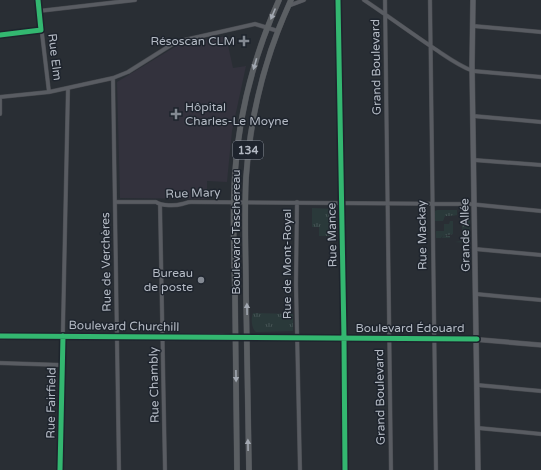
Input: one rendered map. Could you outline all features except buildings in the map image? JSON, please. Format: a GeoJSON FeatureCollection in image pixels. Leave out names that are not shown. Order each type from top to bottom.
{"type":"FeatureCollection","features":[{"type":"Feature","properties":{"kind":"main road","name":"Boulevard Taschereau"},"geometry":{"type":"LineString","coordinates":[[237,470],[234,202],[236,156],[242,114],[253,71],[267,27],[279,0]]}},
{"type":"Feature","properties":{"kind":"main road","name":"Boulevard Taschereau"},"geometry":{"type":"LineString","coordinates":[[249,470],[245,202],[248,153],[255,110],[264,75],[278,31],[291,0]]}},
{"type":"Feature","properties":{"kind":"main road","name":"Grande Allée"},"geometry":{"type":"LineString","coordinates":[[473,0],[472,71],[478,470]]}},
{"type":"Feature","properties":{"kind":"street","name":"Rue Elm"},"geometry":{"type":"LineString","coordinates":[[38,0],[49,92]]}},
{"type":"Feature","properties":{"kind":"street"},"geometry":{"type":"LineString","coordinates":[[39,11],[135,0]]}},
{"type":"Feature","properties":{"kind":"street"},"geometry":{"type":"LineString","coordinates":[[288,6],[304,0]]}},
{"type":"Feature","properties":{"kind":"street","name":"Rue Mance"},"geometry":{"type":"LineString","coordinates":[[338,0],[344,338],[344,470]]}},
{"type":"Feature","properties":{"kind":"street"},"geometry":{"type":"LineString","coordinates":[[364,0],[460,65],[472,71],[541,77]]}},
{"type":"Feature","properties":{"kind":"street","name":"Grand Boulevard"},"geometry":{"type":"LineString","coordinates":[[385,0],[391,470]]}},
{"type":"Feature","properties":{"kind":"street","name":"Rue Mackay"},"geometry":{"type":"LineString","coordinates":[[430,0],[433,338],[436,470]]}},
{"type":"Feature","properties":{"kind":"street"},"geometry":{"type":"LineString","coordinates":[[0,114],[0,97],[49,92],[113,78],[128,72],[174,43],[252,24],[258,24],[278,31]]}},
{"type":"Feature","properties":{"kind":"street"},"geometry":{"type":"LineString","coordinates":[[473,26],[541,32]]}},
{"type":"Feature","properties":{"kind":"street"},"geometry":{"type":"LineString","coordinates":[[0,35],[41,30]]}},
{"type":"Feature","properties":{"kind":"street","name":"Rue de Verchères"},"geometry":{"type":"LineString","coordinates":[[113,78],[119,470]]}},
{"type":"Feature","properties":{"kind":"street","name":"Rue Fairfield"},"geometry":{"type":"LineString","coordinates":[[60,470],[68,88]]}},
{"type":"Feature","properties":{"kind":"street"},"geometry":{"type":"LineString","coordinates":[[473,116],[541,122]]}},
{"type":"Feature","properties":{"kind":"street"},"geometry":{"type":"LineString","coordinates":[[474,160],[541,166]]}},
{"type":"Feature","properties":{"kind":"street","name":"Rue Mary"},"geometry":{"type":"LineString","coordinates":[[115,202],[156,202],[160,204],[183,204],[187,202],[474,204],[541,211]]}},
{"type":"Feature","properties":{"kind":"street","name":"Rue de Mont-Royal"},"geometry":{"type":"LineString","coordinates":[[297,202],[297,338],[300,470]]}},
{"type":"Feature","properties":{"kind":"street","name":"Rue Chambly"},"geometry":{"type":"LineString","coordinates":[[160,204],[165,470]]}},
{"type":"Feature","properties":{"kind":"street"},"geometry":{"type":"LineString","coordinates":[[475,250],[541,255]]}},
{"type":"Feature","properties":{"kind":"street"},"geometry":{"type":"LineString","coordinates":[[476,294],[541,300]]}},
{"type":"Feature","properties":{"kind":"street","name":"Boulevard Churchill"},"geometry":{"type":"LineString","coordinates":[[0,336],[247,338]]}},
{"type":"Feature","properties":{"kind":"street","name":"Boulevard Édouard"},"geometry":{"type":"LineString","coordinates":[[247,338],[477,339],[541,345]]}},
{"type":"Feature","properties":{"kind":"street"},"geometry":{"type":"LineString","coordinates":[[0,363],[62,365]]}},
{"type":"Feature","properties":{"kind":"street"},"geometry":{"type":"LineString","coordinates":[[477,385],[541,391]]}},
{"type":"Feature","properties":{"kind":"street"},"geometry":{"type":"LineString","coordinates":[[478,428],[541,434]]}},
{"type":"Feature","properties":{"kind":"shaded area","name":"Hôpital Charles-Le Moyne"},"geometry":{"type":"Polygon","coordinates":[[[226,36],[233,68],[246,66],[232,131],[227,182],[207,181],[207,199],[120,198],[117,82],[178,45],[226,36]]]}},
{"type":"Feature","properties":{"kind":"green space"},"geometry":{"type":"Polygon","coordinates":[[[312,208],[336,209],[337,236],[319,236],[319,227],[312,227],[312,208]]]}},
{"type":"Feature","properties":{"kind":"green space"},"geometry":{"type":"Polygon","coordinates":[[[457,210],[457,215],[445,216],[443,221],[435,221],[435,211],[457,210]]]}},
{"type":"Feature","properties":{"kind":"green space"},"geometry":{"type":"Polygon","coordinates":[[[462,220],[470,220],[470,243],[455,242],[462,241],[462,238],[464,237],[464,234],[462,234],[462,220]]]}},
{"type":"Feature","properties":{"kind":"green space"},"geometry":{"type":"Polygon","coordinates":[[[450,221],[453,221],[453,234],[444,236],[450,236],[450,238],[442,238],[443,235],[441,238],[436,238],[436,231],[444,231],[444,224],[449,224],[450,221]]]}},
{"type":"Feature","properties":{"kind":"green space"},"geometry":{"type":"Polygon","coordinates":[[[253,313],[293,314],[293,331],[256,332],[253,328],[252,322],[253,313]]]}},
{"type":"Feature","properties":{"kind":"cycle path"},"geometry":{"type":"LineString","coordinates":[[0,35],[41,30],[38,0]]}},
{"type":"Feature","properties":{"kind":"cycle path"},"geometry":{"type":"LineString","coordinates":[[338,0],[345,470]]}},
{"type":"Feature","properties":{"kind":"cycle path"},"geometry":{"type":"LineString","coordinates":[[0,336],[477,339]]}},
{"type":"Feature","properties":{"kind":"cycle path"},"geometry":{"type":"LineString","coordinates":[[60,470],[63,336]]}},
{"type":"Feature","properties":{"kind":"place","name":"Résoscan CLM"},"geometry":{"type":"Point","coordinates":[244,41]}},
{"type":"Feature","properties":{"kind":"place","name":"Hôpital Charles-Le Moyne"},"geometry":{"type":"Point","coordinates":[176,114]}},
{"type":"Feature","properties":{"kind":"place","name":"Bureau de poste"},"geometry":{"type":"Point","coordinates":[201,280]}}]}
